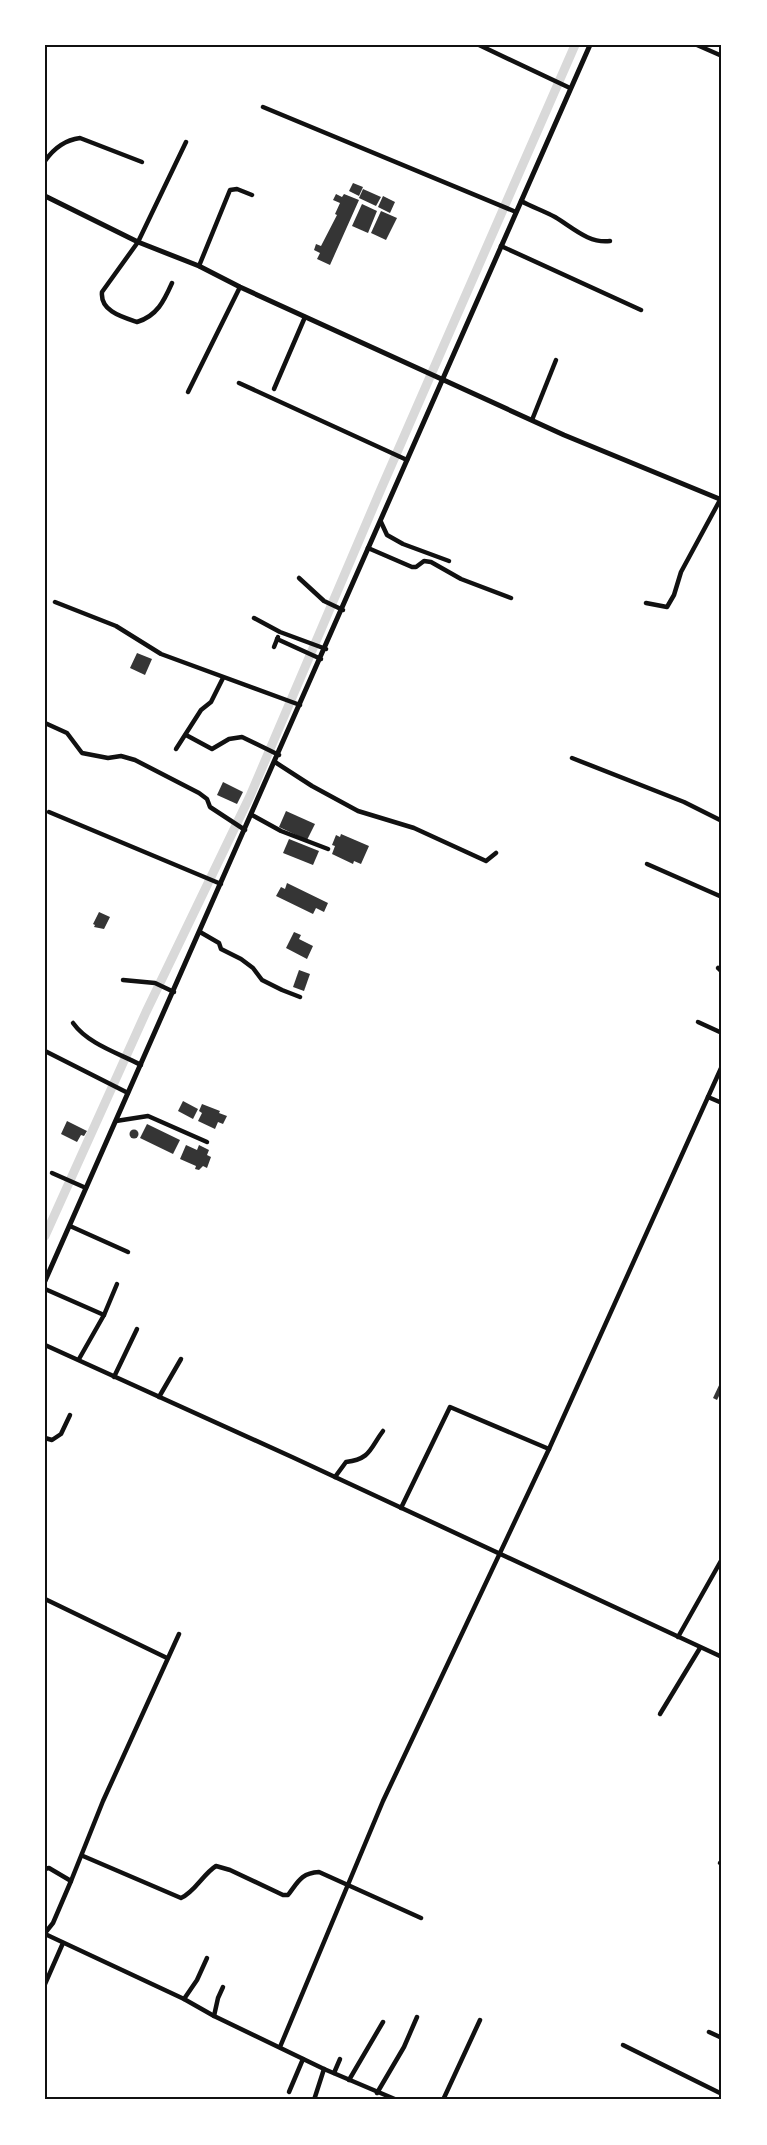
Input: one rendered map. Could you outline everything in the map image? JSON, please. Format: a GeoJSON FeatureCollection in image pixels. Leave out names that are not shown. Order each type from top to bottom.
{"type":"FeatureCollection","features":[{"type":"Feature","properties":{"kind":"street"},"geometry":{"type":"LineString","coordinates":[[479,45],[570,88]]}},
{"type":"Feature","properties":{"kind":"street"},"geometry":{"type":"LineString","coordinates":[[45,1281],[174,992],[243,828],[252,815],[275,762],[275,754],[318,658],[326,649],[440,378],[501,246],[513,211],[521,201],[590,45]]}},
{"type":"Feature","properties":{"kind":"street"},"geometry":{"type":"LineString","coordinates":[[700,45],[722,56]]}},
{"type":"Feature","properties":{"kind":"street"},"geometry":{"type":"LineString","coordinates":[[263,107],[513,211]]}},
{"type":"Feature","properties":{"kind":"street"},"geometry":{"type":"LineString","coordinates":[[45,160],[60,145],[71,139],[80,138],[142,162]]}},
{"type":"Feature","properties":{"kind":"street"},"geometry":{"type":"LineString","coordinates":[[172,283],[156,312],[147,319],[137,322],[112,312],[104,306],[101,300],[102,292],[138,242],[186,142]]}},
{"type":"Feature","properties":{"kind":"street"},"geometry":{"type":"LineString","coordinates":[[199,266],[230,190],[237,189],[252,195]]}},
{"type":"Feature","properties":{"kind":"street"},"geometry":{"type":"LineString","coordinates":[[45,196],[138,242],[199,266],[240,287],[532,420],[721,500],[681,572],[671,602],[667,607],[646,603]]}},
{"type":"Feature","properties":{"kind":"street"},"geometry":{"type":"LineString","coordinates":[[521,201],[573,230],[598,241],[610,241]]}},
{"type":"Feature","properties":{"kind":"street"},"geometry":{"type":"LineString","coordinates":[[501,246],[641,310]]}},
{"type":"Feature","properties":{"kind":"street"},"geometry":{"type":"LineString","coordinates":[[188,392],[240,287]]}},
{"type":"Feature","properties":{"kind":"street"},"geometry":{"type":"LineString","coordinates":[[274,389],[305,317]]}},
{"type":"Feature","properties":{"kind":"street"},"geometry":{"type":"LineString","coordinates":[[532,420],[556,360]]}},
{"type":"Feature","properties":{"kind":"street"},"geometry":{"type":"LineString","coordinates":[[239,383],[407,460]]}},
{"type":"Feature","properties":{"kind":"street"},"geometry":{"type":"LineString","coordinates":[[381,522],[387,535],[403,544],[449,561]]}},
{"type":"Feature","properties":{"kind":"street"},"geometry":{"type":"LineString","coordinates":[[368,548],[412,567],[424,561],[431,562],[461,579],[511,598]]}},
{"type":"Feature","properties":{"kind":"street"},"geometry":{"type":"LineString","coordinates":[[299,578],[327,603],[343,610]]}},
{"type":"Feature","properties":{"kind":"street"},"geometry":{"type":"LineString","coordinates":[[55,602],[116,626],[161,654],[298,704]]}},
{"type":"Feature","properties":{"kind":"street"},"geometry":{"type":"LineString","coordinates":[[254,618],[279,632],[326,649]]}},
{"type":"Feature","properties":{"kind":"street"},"geometry":{"type":"LineString","coordinates":[[274,646],[279,632]]}},
{"type":"Feature","properties":{"kind":"street"},"geometry":{"type":"LineString","coordinates":[[277,639],[318,658]]}},
{"type":"Feature","properties":{"kind":"street"},"geometry":{"type":"LineString","coordinates":[[176,749],[201,710],[211,702],[223,678]]}},
{"type":"Feature","properties":{"kind":"street"},"geometry":{"type":"LineString","coordinates":[[45,723],[67,733],[82,753],[108,758],[122,756],[135,760],[199,793],[207,799],[210,807],[243,828]]}},
{"type":"Feature","properties":{"kind":"street"},"geometry":{"type":"LineString","coordinates":[[186,735],[212,749],[229,739],[242,737],[275,754]]}},
{"type":"Feature","properties":{"kind":"street"},"geometry":{"type":"LineString","coordinates":[[572,758],[684,802],[722,821]]}},
{"type":"Feature","properties":{"kind":"street"},"geometry":{"type":"LineString","coordinates":[[275,762],[312,786],[358,811],[414,828],[486,861],[496,853]]}},
{"type":"Feature","properties":{"kind":"street"},"geometry":{"type":"LineString","coordinates":[[49,812],[221,884]]}},
{"type":"Feature","properties":{"kind":"street"},"geometry":{"type":"LineString","coordinates":[[252,815],[281,831],[328,849]]}},
{"type":"Feature","properties":{"kind":"street"},"geometry":{"type":"LineString","coordinates":[[647,864],[722,897]]}},
{"type":"Feature","properties":{"kind":"street"},"geometry":{"type":"LineString","coordinates":[[200,932],[219,943],[221,949],[253,968],[262,980],[300,997]]}},
{"type":"Feature","properties":{"kind":"street"},"geometry":{"type":"LineString","coordinates":[[123,980],[155,983],[174,992]]}},
{"type":"Feature","properties":{"kind":"street"},"geometry":{"type":"LineString","coordinates":[[698,1022],[722,1033]]}},
{"type":"Feature","properties":{"kind":"street"},"geometry":{"type":"LineString","coordinates":[[73,1023],[80,1033],[141,1065]]}},
{"type":"Feature","properties":{"kind":"street"},"geometry":{"type":"LineString","coordinates":[[45,1051],[128,1093]]}},
{"type":"Feature","properties":{"kind":"street"},"geometry":{"type":"LineString","coordinates":[[280,2047],[383,1802],[500,1556],[722,1066]]}},
{"type":"Feature","properties":{"kind":"street"},"geometry":{"type":"LineString","coordinates":[[708,1096],[722,1103]]}},
{"type":"Feature","properties":{"kind":"street"},"geometry":{"type":"LineString","coordinates":[[116,1121],[148,1116],[207,1142]]}},
{"type":"Feature","properties":{"kind":"street"},"geometry":{"type":"LineString","coordinates":[[52,1173],[86,1188]]}},
{"type":"Feature","properties":{"kind":"street"},"geometry":{"type":"LineString","coordinates":[[69,1226],[128,1252]]}},
{"type":"Feature","properties":{"kind":"street"},"geometry":{"type":"LineString","coordinates":[[79,1359],[104,1315],[117,1284]]}},
{"type":"Feature","properties":{"kind":"street"},"geometry":{"type":"LineString","coordinates":[[45,1288],[104,1315]]}},
{"type":"Feature","properties":{"kind":"street"},"geometry":{"type":"LineString","coordinates":[[114,1377],[137,1329]]}},
{"type":"Feature","properties":{"kind":"street"},"geometry":{"type":"LineString","coordinates":[[45,1345],[335,1477],[722,1658]]}},
{"type":"Feature","properties":{"kind":"street"},"geometry":{"type":"LineString","coordinates":[[159,1397],[181,1359]]}},
{"type":"Feature","properties":{"kind":"street"},"geometry":{"type":"LineString","coordinates":[[401,1508],[450,1407],[549,1449]]}},
{"type":"Feature","properties":{"kind":"street"},"geometry":{"type":"LineString","coordinates":[[45,1438],[52,1440],[61,1434],[70,1415]]}},
{"type":"Feature","properties":{"kind":"street"},"geometry":{"type":"LineString","coordinates":[[335,1477],[346,1462],[361,1459],[368,1454],[383,1431]]}},
{"type":"Feature","properties":{"kind":"street"},"geometry":{"type":"LineString","coordinates":[[678,1637],[722,1559]]}},
{"type":"Feature","properties":{"kind":"street"},"geometry":{"type":"LineString","coordinates":[[45,1599],[167,1658]]}},
{"type":"Feature","properties":{"kind":"street"},"geometry":{"type":"LineString","coordinates":[[179,1635],[103,1801],[83,1856],[53,1923],[45,1933],[324,2069],[397,2100]]}},
{"type":"Feature","properties":{"kind":"street"},"geometry":{"type":"LineString","coordinates":[[660,1714],[700,1648]]}},
{"type":"Feature","properties":{"kind":"street"},"geometry":{"type":"LineString","coordinates":[[83,1856],[181,1898],[190,1892],[206,1872],[216,1866],[230,1870],[283,1895],[288,1895],[299,1880],[309,1872],[319,1872],[421,1918]]}},
{"type":"Feature","properties":{"kind":"street"},"geometry":{"type":"LineString","coordinates":[[45,1869],[49,1868],[71,1881]]}},
{"type":"Feature","properties":{"kind":"street"},"geometry":{"type":"LineString","coordinates":[[45,1984],[63,1943]]}},
{"type":"Feature","properties":{"kind":"street"},"geometry":{"type":"LineString","coordinates":[[184,1999],[197,1980],[207,1958]]}},
{"type":"Feature","properties":{"kind":"street"},"geometry":{"type":"LineString","coordinates":[[213,2016],[224,1987]]}},
{"type":"Feature","properties":{"kind":"street"},"geometry":{"type":"LineString","coordinates":[[377,2093],[404,2047],[417,2017]]}},
{"type":"Feature","properties":{"kind":"street"},"geometry":{"type":"LineString","coordinates":[[443,2100],[480,2020]]}},
{"type":"Feature","properties":{"kind":"street"},"geometry":{"type":"LineString","coordinates":[[349,2080],[383,2022]]}},
{"type":"Feature","properties":{"kind":"street"},"geometry":{"type":"LineString","coordinates":[[709,2032],[722,2038]]}},
{"type":"Feature","properties":{"kind":"street"},"geometry":{"type":"LineString","coordinates":[[622,2045],[722,2094]]}},
{"type":"Feature","properties":{"kind":"street"},"geometry":{"type":"LineString","coordinates":[[289,2092],[303,2059]]}},
{"type":"Feature","properties":{"kind":"street"},"geometry":{"type":"LineString","coordinates":[[334,2073],[340,2059]]}},
{"type":"Feature","properties":{"kind":"street"},"geometry":{"type":"LineString","coordinates":[[314,2100],[324,2069]]}},
{"type":"Feature","properties":{"kind":"building"},"geometry":{"type":"Polygon","coordinates":[[[353,183],[363,187],[359,196],[349,191],[353,183]]]}},
{"type":"Feature","properties":{"kind":"building"},"geometry":{"type":"Polygon","coordinates":[[[363,189],[381,197],[376,206],[359,198],[363,189]]]}},
{"type":"Feature","properties":{"kind":"building"},"geometry":{"type":"Polygon","coordinates":[[[336,194],[342,197],[344,194],[359,200],[330,265],[317,259],[320,253],[314,250],[316,244],[321,246],[337,215],[335,214],[340,203],[333,200],[336,194]]]}},
{"type":"Feature","properties":{"kind":"building"},"geometry":{"type":"Polygon","coordinates":[[[383,196],[395,202],[390,213],[378,207],[383,196]]]}},
{"type":"Feature","properties":{"kind":"building"},"geometry":{"type":"Polygon","coordinates":[[[362,204],[377,211],[368,233],[352,226],[362,204]]]}},
{"type":"Feature","properties":{"kind":"building"},"geometry":{"type":"Polygon","coordinates":[[[381,211],[397,218],[386,240],[371,233],[381,211]]]}},
{"type":"Feature","properties":{"kind":"building"},"geometry":{"type":"Polygon","coordinates":[[[137,653],[152,659],[145,675],[130,668],[137,653]]]}},
{"type":"Feature","properties":{"kind":"building"},"geometry":{"type":"Polygon","coordinates":[[[223,782],[243,792],[237,804],[217,795],[223,782]]]}},
{"type":"Feature","properties":{"kind":"building"},"geometry":{"type":"Polygon","coordinates":[[[286,811],[315,824],[307,840],[279,827],[286,811]]]}},
{"type":"Feature","properties":{"kind":"building"},"geometry":{"type":"Polygon","coordinates":[[[341,834],[369,846],[361,864],[354,861],[353,864],[332,854],[335,846],[332,845],[336,835],[340,837],[341,834]]]}},
{"type":"Feature","properties":{"kind":"building"},"geometry":{"type":"Polygon","coordinates":[[[289,839],[319,851],[313,865],[283,853],[289,839]]]}},
{"type":"Feature","properties":{"kind":"building"},"geometry":{"type":"Polygon","coordinates":[[[287,883],[328,903],[324,912],[316,908],[313,914],[276,896],[281,887],[285,889],[287,883]]]}},
{"type":"Feature","properties":{"kind":"building"},"geometry":{"type":"Polygon","coordinates":[[[99,912],[110,917],[104,929],[94,927],[93,924],[99,912]]]}},
{"type":"Feature","properties":{"kind":"building"},"geometry":{"type":"Polygon","coordinates":[[[294,932],[301,935],[299,939],[313,946],[307,959],[286,948],[294,932]]]}},
{"type":"Feature","properties":{"kind":"building"},"geometry":{"type":"Polygon","coordinates":[[[299,970],[310,974],[304,991],[293,987],[299,970]]]}},
{"type":"Feature","properties":{"kind":"building"},"geometry":{"type":"Polygon","coordinates":[[[183,1101],[198,1109],[193,1119],[178,1111],[183,1101]]]}},
{"type":"Feature","properties":{"kind":"building"},"geometry":{"type":"Polygon","coordinates":[[[202,1104],[227,1116],[223,1124],[218,1122],[215,1129],[198,1121],[202,1113],[199,1111],[202,1104]]]}},
{"type":"Feature","properties":{"kind":"building"},"geometry":{"type":"Polygon","coordinates":[[[67,1121],[87,1131],[77,1142],[61,1134],[67,1121]]]}},
{"type":"Feature","properties":{"kind":"building"},"geometry":{"type":"Polygon","coordinates":[[[147,1124],[180,1140],[173,1154],[140,1138],[147,1124]]]}},
{"type":"Feature","properties":{"kind":"building"},"geometry":{"type":"Polygon","coordinates":[[[134,1129],[139,1134],[134,1139],[129,1134],[134,1129]]]}},
{"type":"Feature","properties":{"kind":"building"},"geometry":{"type":"Polygon","coordinates":[[[186,1145],[197,1150],[199,1145],[209,1150],[207,1155],[211,1157],[207,1168],[203,1166],[199,1170],[195,1169],[196,1166],[180,1159],[186,1145]]]}},
{"type":"Feature","properties":{"kind":"building"},"geometry":{"type":"Polygon","coordinates":[[[722,1379],[722,1390],[717,1400],[713,1398],[722,1379]]]}},
{"type":"Feature","properties":{"kind":"waterway"},"geometry":{"type":"LineString","coordinates":[[45,1236],[146,1012],[250,796],[575,45]]}}]}
